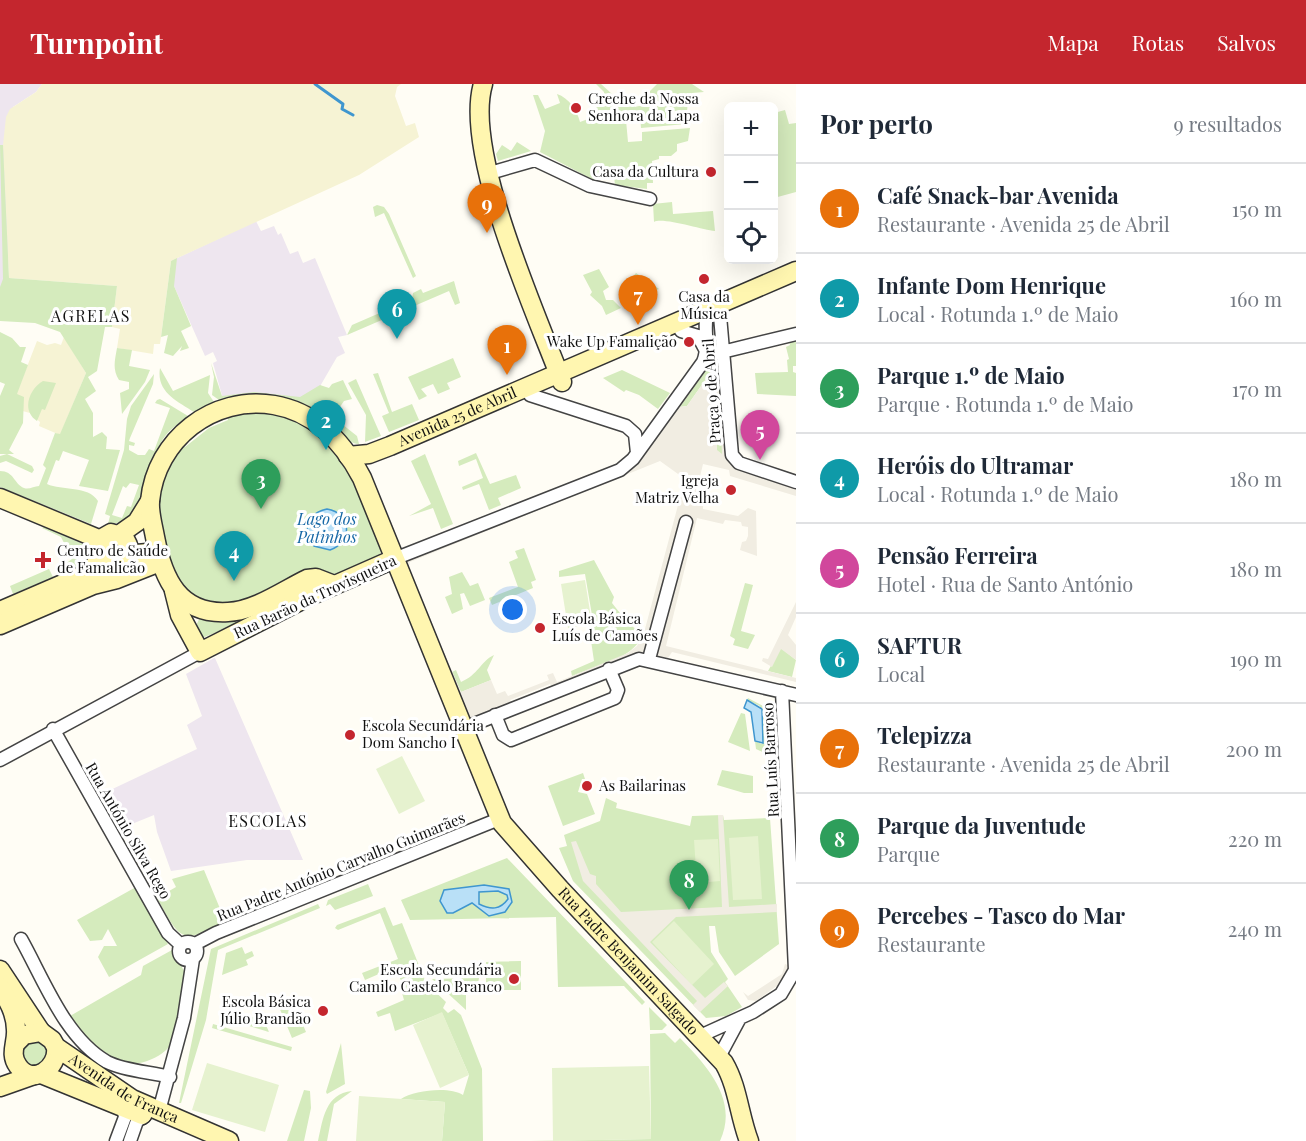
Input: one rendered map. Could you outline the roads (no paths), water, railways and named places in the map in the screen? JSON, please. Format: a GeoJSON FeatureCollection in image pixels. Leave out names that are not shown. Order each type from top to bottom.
{"type":"FeatureCollection","features":[{"type":"Feature","properties":{"kind":"main road"},"geometry":{"type":"LineString","coordinates":[[483,84],[479,123],[490,173],[512,252],[560,378]]}},
{"type":"Feature","properties":{"kind":"main road","name":"Avenida 25 de Abril"},"geometry":{"type":"LineString","coordinates":[[348,456],[392,450],[714,311],[796,271]]}},
{"type":"Feature","properties":{"kind":"main road","name":"Avenida 25 de Abril"},"geometry":{"type":"LineString","coordinates":[[429,434],[530,395],[560,378],[681,331],[714,311],[796,281]]}},
{"type":"Feature","properties":{"kind":"main road","name":"Rua Padre Benjamim Salgado"},"geometry":{"type":"LineString","coordinates":[[150,501],[161,463],[172,443],[198,421],[225,407],[254,403],[298,411],[322,426],[348,456],[362,478],[499,819],[550,878],[719,1057],[734,1083],[749,1141]]}},
{"type":"Feature","properties":{"kind":"main road","name":"Avenida 25 de Abril"},"geometry":{"type":"LineString","coordinates":[[362,478],[374,464],[392,450]]}},
{"type":"Feature","properties":{"kind":"main road"},"geometry":{"type":"LineString","coordinates":[[0,498],[110,552],[159,557]]}},
{"type":"Feature","properties":{"kind":"main road"},"geometry":{"type":"LineString","coordinates":[[93,585],[110,552],[107,534],[120,534],[137,522],[150,501]]}},
{"type":"Feature","properties":{"kind":"main road"},"geometry":{"type":"LineString","coordinates":[[150,501],[159,557],[174,591],[180,615],[200,652]]}},
{"type":"Feature","properties":{"kind":"main road"},"geometry":{"type":"LineString","coordinates":[[1,618],[86,574],[110,552]]}},
{"type":"Feature","properties":{"kind":"main road"},"geometry":{"type":"LineString","coordinates":[[23,608],[117,579],[159,557]]}},
{"type":"Feature","properties":{"kind":"main road","name":"Rua Barão da Trovisqueira"},"geometry":{"type":"LineString","coordinates":[[200,652],[334,585],[394,559]]}},
{"type":"Feature","properties":{"kind":"main road"},"geometry":{"type":"LineString","coordinates":[[174,591],[201,609],[219,612],[240,611],[307,579],[316,578],[334,585]]}},
{"type":"Feature","properties":{"kind":"main road"},"geometry":{"type":"LineString","coordinates":[[189,631],[201,609]]}},
{"type":"Feature","properties":{"kind":"main road","name":"Avenida de França"},"geometry":{"type":"LineString","coordinates":[[0,970],[40,1032],[47,1035],[56,1047],[132,1099],[140,1112],[204,1141]]}},
{"type":"Feature","properties":{"kind":"main road"},"geometry":{"type":"LineString","coordinates":[[0,987],[13,1014],[15,1050]]}},
{"type":"Feature","properties":{"kind":"main road"},"geometry":{"type":"LineString","coordinates":[[0,1077],[15,1050],[29,1032],[40,1032]]}},
{"type":"Feature","properties":{"kind":"main road","name":"Avenida de França"},"geometry":{"type":"LineString","coordinates":[[38,1074],[54,1064],[56,1047]]}},
{"type":"Feature","properties":{"kind":"main road","name":"Avenida de França"},"geometry":{"type":"LineString","coordinates":[[15,1050],[21,1070],[229,1141]]}},
{"type":"Feature","properties":{"kind":"main road"},"geometry":{"type":"LineString","coordinates":[[0,1088],[38,1074]]}},
{"type":"Feature","properties":{"kind":"main road","name":"Rua Padre Benjamim Salgado"},"geometry":{"type":"LineString","coordinates":[[734,1141],[740,1113]]}},
{"type":"Feature","properties":{"kind":"street"},"geometry":{"type":"LineString","coordinates":[[490,173],[535,160],[590,186],[650,199]]}},
{"type":"Feature","properties":{"kind":"street","name":"Praça 9 de Abril"},"geometry":{"type":"LineString","coordinates":[[714,311],[723,335],[732,455],[736,461],[749,467],[796,482]]}},
{"type":"Feature","properties":{"kind":"street","name":"Praça 9 de Abril"},"geometry":{"type":"LineString","coordinates":[[637,453],[706,355],[714,311]]}},
{"type":"Feature","properties":{"kind":"street","name":"Praça 9 de Abril"},"geometry":{"type":"LineString","coordinates":[[681,331],[702,339],[706,355]]}},
{"type":"Feature","properties":{"kind":"street"},"geometry":{"type":"LineString","coordinates":[[706,355],[796,334]]}},
{"type":"Feature","properties":{"kind":"street"},"geometry":{"type":"LineString","coordinates":[[723,335],[730,344],[740,348]]}},
{"type":"Feature","properties":{"kind":"street"},"geometry":{"type":"LineString","coordinates":[[530,395],[626,426],[635,434],[637,453]]}},
{"type":"Feature","properties":{"kind":"street","name":"Rua Barão da Trovisqueira"},"geometry":{"type":"LineString","coordinates":[[394,559],[620,470],[637,453]]}},
{"type":"Feature","properties":{"kind":"street"},"geometry":{"type":"LineString","coordinates":[[649,659],[686,522]]}},
{"type":"Feature","properties":{"kind":"street","name":"Rua Barão da Trovisqueira"},"geometry":{"type":"LineString","coordinates":[[0,760],[53,729],[200,652]]}},
{"type":"Feature","properties":{"kind":"street","name":"Rua Luís Barroso"},"geometry":{"type":"LineString","coordinates":[[464,728],[639,659],[649,659],[782,692],[796,970],[781,994]]}},
{"type":"Feature","properties":{"kind":"street"},"geometry":{"type":"LineString","coordinates":[[495,715],[503,735],[511,740],[615,698],[618,690],[609,669]]}},
{"type":"Feature","properties":{"kind":"street"},"geometry":{"type":"LineString","coordinates":[[782,692],[796,695]]}},
{"type":"Feature","properties":{"kind":"street","name":"Rua António Silva Rego"},"geometry":{"type":"LineString","coordinates":[[53,729],[168,933],[181,945]]}},
{"type":"Feature","properties":{"kind":"street","name":"Rua Padre António Carvalho Guimarães"},"geometry":{"type":"LineString","coordinates":[[181,945],[188,941],[195,944],[216,933],[499,819]]}},
{"type":"Feature","properties":{"kind":"street"},"geometry":{"type":"LineString","coordinates":[[21,939],[74,1032],[96,1054],[109,1063],[170,1077]]}},
{"type":"Feature","properties":{"kind":"street"},"geometry":{"type":"LineString","coordinates":[[130,1141],[140,1112],[170,1077],[189,993],[193,959],[197,954],[195,944]]}},
{"type":"Feature","properties":{"kind":"street"},"geometry":{"type":"LineString","coordinates":[[181,945],[180,955],[184,959],[193,959]]}},
{"type":"Feature","properties":{"kind":"street","name":"Rua Luís Barroso"},"geometry":{"type":"LineString","coordinates":[[700,1036],[716,1026],[740,1018],[781,994],[796,992]]}},
{"type":"Feature","properties":{"kind":"street"},"geometry":{"type":"LineString","coordinates":[[719,1057],[740,1018]]}},
{"type":"Feature","properties":{"kind":"street"},"geometry":{"type":"LineString","coordinates":[[116,1141],[125,1117],[140,1112]]}},
{"type":"Feature","properties":{"kind":"water","name":"Lago dos Patinhos"},"geometry":{"type":"Polygon","coordinates":[[[327,509],[341,516],[346,528],[343,541],[330,550],[314,546],[307,531],[312,516],[327,509]]]}},
{"type":"Feature","properties":{"kind":"water"},"geometry":{"type":"Polygon","coordinates":[[[747,700],[762,709],[763,743],[755,741],[751,712],[744,708],[747,700]]]}},
{"type":"Feature","properties":{"kind":"water"},"geometry":{"type":"Polygon","coordinates":[[[484,885],[509,889],[512,902],[505,912],[489,916],[472,903],[453,913],[447,913],[440,901],[444,890],[484,885]],[[498,891],[479,892],[479,904],[491,908],[498,907],[508,899],[507,895],[498,891]]]}},
{"type":"Feature","properties":{"kind":"waterway"},"geometry":{"type":"LineString","coordinates":[[315,84],[343,104],[342,109],[353,115]]}},
{"type":"Feature","properties":{"kind":"place","name":"Creche da Nossa Senhora da Lapa"},"geometry":{"type":"Point","coordinates":[576,108]}},
{"type":"Feature","properties":{"kind":"place","name":"Casa da Cultura"},"geometry":{"type":"Point","coordinates":[711,172]}},
{"type":"Feature","properties":{"kind":"place","name":"Percebes - Tasco do Mar"},"geometry":{"type":"Point","coordinates":[487,233]}},
{"type":"Feature","properties":{"kind":"place","name":"Casa da Música"},"geometry":{"type":"Point","coordinates":[704,279]}},
{"type":"Feature","properties":{"kind":"place","name":"Telepizza"},"geometry":{"type":"Point","coordinates":[638,325]}},
{"type":"Feature","properties":{"kind":"place","name":"SAFTUR"},"geometry":{"type":"Point","coordinates":[397,339]}},
{"type":"Feature","properties":{"kind":"place","name":"Wake Up Famalição"},"geometry":{"type":"Point","coordinates":[689,342]}},
{"type":"Feature","properties":{"kind":"place","name":"Café Snack-bar Avenida"},"geometry":{"type":"Point","coordinates":[507,375]}},
{"type":"Feature","properties":{"kind":"place","name":"Infante Dom Henrique"},"geometry":{"type":"Point","coordinates":[326,450]}},
{"type":"Feature","properties":{"kind":"place","name":"Pensão Ferreira"},"geometry":{"type":"Point","coordinates":[760,460]}},
{"type":"Feature","properties":{"kind":"place","name":"Igreja Matriz Velha"},"geometry":{"type":"Point","coordinates":[731,490]}},
{"type":"Feature","properties":{"kind":"place","name":"Parque 1.º de Maio"},"geometry":{"type":"Point","coordinates":[261,509]}},
{"type":"Feature","properties":{"kind":"place","name":"Centro de Saúde de Famalicão"},"geometry":{"type":"Point","coordinates":[43,560]}},
{"type":"Feature","properties":{"kind":"place","name":"Heróis do Ultramar"},"geometry":{"type":"Point","coordinates":[234,581]}},
{"type":"Feature","properties":{"kind":"place","name":"Escola Básica Luís de Camões"},"geometry":{"type":"Point","coordinates":[540,628]}},
{"type":"Feature","properties":{"kind":"place","name":"Escola Secundária Dom Sancho I"},"geometry":{"type":"Point","coordinates":[350,735]}},
{"type":"Feature","properties":{"kind":"place","name":"As Bailarinas"},"geometry":{"type":"Point","coordinates":[587,786]}},
{"type":"Feature","properties":{"kind":"place","name":"Parque da Juventude"},"geometry":{"type":"Point","coordinates":[689,910]}},
{"type":"Feature","properties":{"kind":"place","name":"Escola Secundária Camilo Castelo Branco"},"geometry":{"type":"Point","coordinates":[514,979]}},
{"type":"Feature","properties":{"kind":"place","name":"Escola Básica Júlio Brandão"},"geometry":{"type":"Point","coordinates":[323,1011]}},
{"type":"Feature","properties":{"kind":"district","name":"AGRELAS"},"geometry":{"type":"Point","coordinates":[91,316]}},
{"type":"Feature","properties":{"kind":"district","name":"ESCOLAS"},"geometry":{"type":"Point","coordinates":[268,821]}}]}
